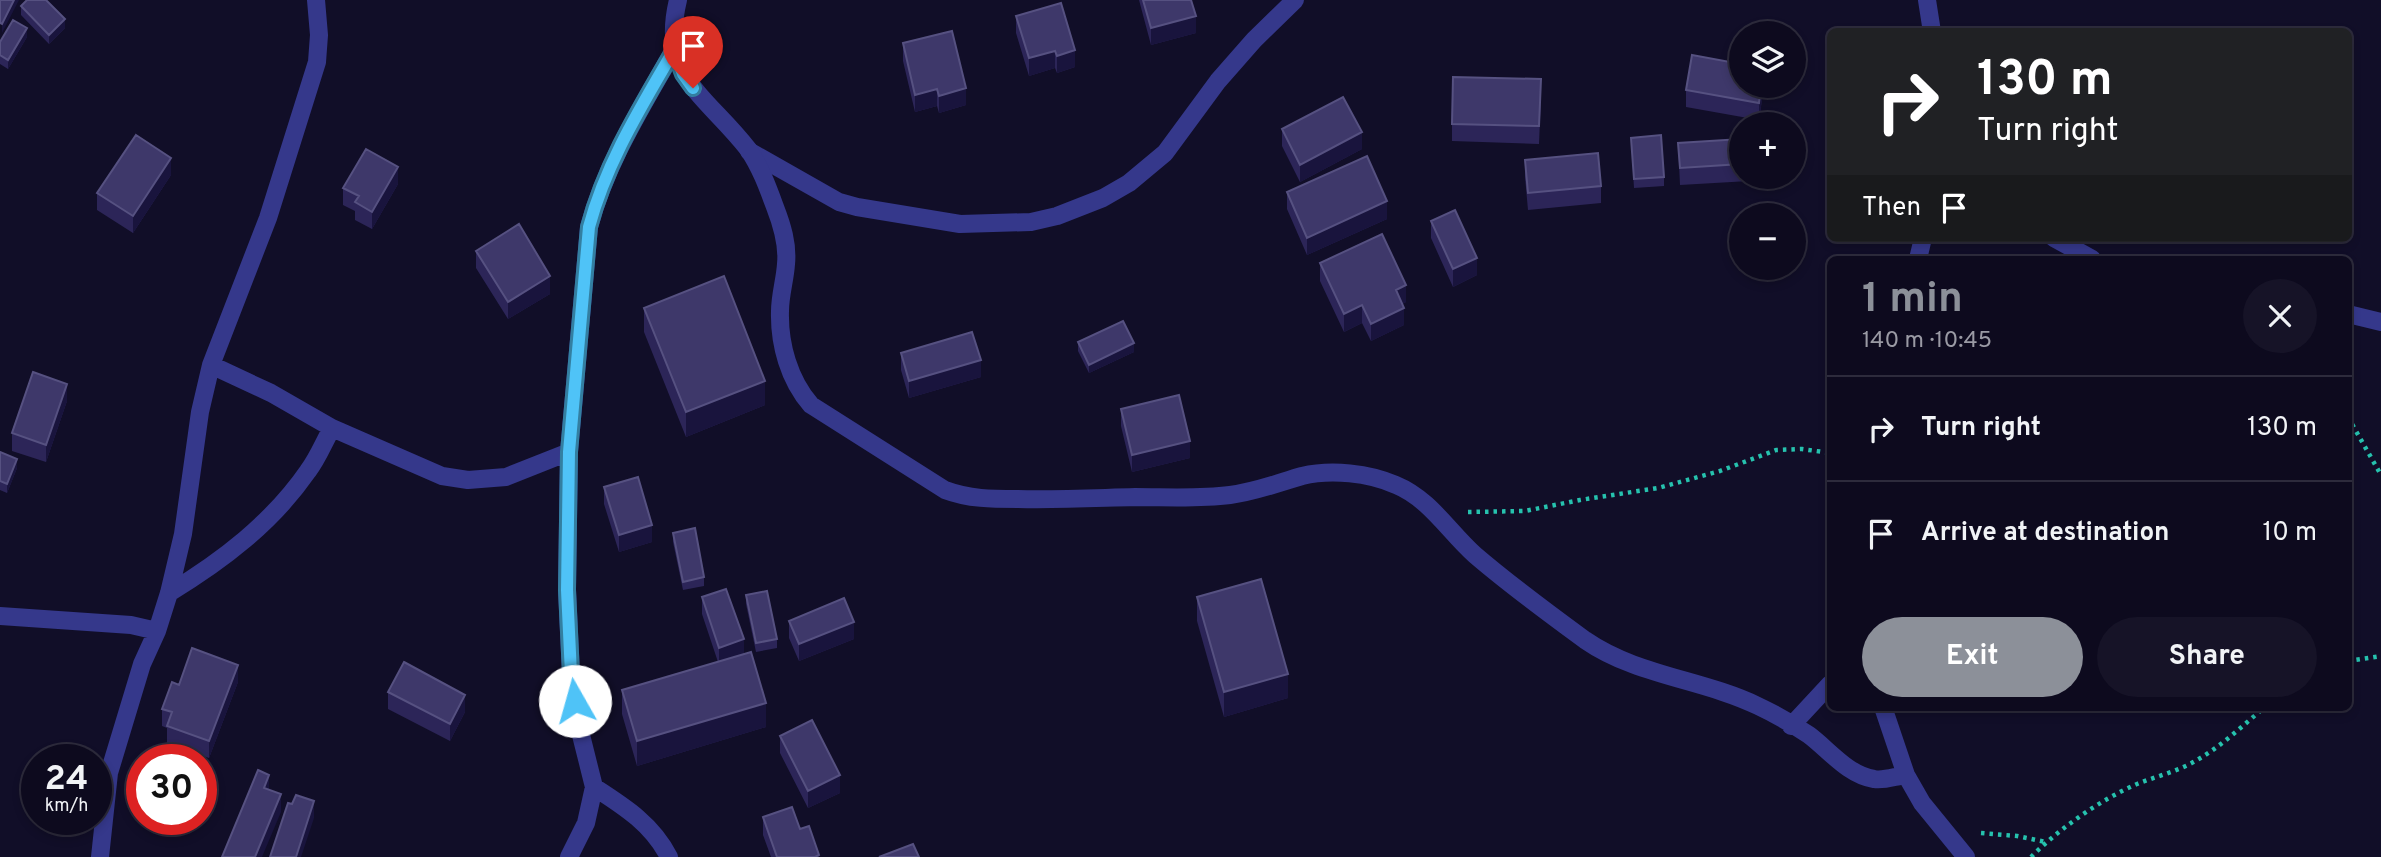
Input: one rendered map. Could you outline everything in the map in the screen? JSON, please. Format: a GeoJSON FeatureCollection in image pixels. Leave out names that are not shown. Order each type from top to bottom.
{"type":"FeatureCollection","features":[{"type":"Feature","properties":{"kind":"street"},"geometry":{"type":"LineString","coordinates":[[100,857],[110,773],[142,664],[157,631],[169,593],[183,534],[200,412],[211,365],[268,218],[317,62],[320,35],[316,0]]}},
{"type":"Feature","properties":{"kind":"street"},"geometry":{"type":"LineString","coordinates":[[678,0],[674,19],[674,50],[683,74],[703,102],[749,151],[767,185],[784,234],[786,264],[780,320],[787,360],[795,384],[810,405],[944,490],[977,499],[1205,497],[1255,491],[1304,476],[1334,472],[1395,484],[1426,504],[1474,554],[1587,641],[1647,671],[1724,691],[1760,707],[1808,735],[1863,776],[1877,780],[1906,775]]}},
{"type":"Feature","properties":{"kind":"street"},"geometry":{"type":"LineString","coordinates":[[749,151],[839,202],[857,207],[960,224],[1031,222],[1057,216],[1103,198],[1129,183],[1165,153],[1218,81],[1254,40],[1295,0]]}},
{"type":"Feature","properties":{"kind":"street"},"geometry":{"type":"LineString","coordinates":[[1927,0],[1931,28]]}},
{"type":"Feature","properties":{"kind":"street"},"geometry":{"type":"LineString","coordinates":[[569,857],[586,822],[594,787],[579,727],[571,674],[567,590],[569,452],[589,227],[597,196],[613,162],[674,50]]}},
{"type":"Feature","properties":{"kind":"street"},"geometry":{"type":"LineString","coordinates":[[2061,242],[2087,256]]}},
{"type":"Feature","properties":{"kind":"street"},"geometry":{"type":"LineString","coordinates":[[2076,242],[2100,256]]}},
{"type":"Feature","properties":{"kind":"street"},"geometry":{"type":"LineString","coordinates":[[2352,308],[2381,313]]}},
{"type":"Feature","properties":{"kind":"street"},"geometry":{"type":"LineString","coordinates":[[2352,315],[2381,322]]}},
{"type":"Feature","properties":{"kind":"street"},"geometry":{"type":"LineString","coordinates":[[211,365],[271,393],[332,428],[442,476],[468,480],[506,477],[569,452]]}},
{"type":"Feature","properties":{"kind":"street"},"geometry":{"type":"LineString","coordinates":[[169,593],[208,569],[277,510],[309,470],[332,428]]}},
{"type":"Feature","properties":{"kind":"street"},"geometry":{"type":"LineString","coordinates":[[0,617],[101,622],[157,631]]}},
{"type":"Feature","properties":{"kind":"street"},"geometry":{"type":"LineString","coordinates":[[1791,726],[1827,687]]}},
{"type":"Feature","properties":{"kind":"street"},"geometry":{"type":"LineString","coordinates":[[1884,711],[1906,775],[1922,803],[1966,857]]}},
{"type":"Feature","properties":{"kind":"street"},"geometry":{"type":"LineString","coordinates":[[594,787],[642,820],[657,836],[669,857]]}},
{"type":"Feature","properties":{"kind":"path"},"geometry":{"type":"LineString","coordinates":[[2352,424],[2381,475]]}},
{"type":"Feature","properties":{"kind":"path"},"geometry":{"type":"LineString","coordinates":[[1426,504],[1457,511],[1525,511],[1658,488],[1720,471],[1776,450],[1801,449],[1827,453]]}},
{"type":"Feature","properties":{"kind":"path"},"geometry":{"type":"LineString","coordinates":[[2352,660],[2381,656]]}},
{"type":"Feature","properties":{"kind":"path"},"geometry":{"type":"LineString","coordinates":[[2031,857],[2046,842],[2089,812],[2136,785],[2197,761],[2260,711]]}},
{"type":"Feature","properties":{"kind":"path"},"geometry":{"type":"LineString","coordinates":[[1948,832],[2017,836],[2046,842]]}},
{"type":"Feature","properties":{"kind":"building"},"geometry":{"type":"Polygon","coordinates":[[[0,0],[14,0],[2,24],[0,23],[0,0]]]}},
{"type":"Feature","properties":{"kind":"building"},"geometry":{"type":"Polygon","coordinates":[[[27,0],[46,0],[65,19],[49,35],[21,6],[27,0]]]}},
{"type":"Feature","properties":{"kind":"building"},"geometry":{"type":"Polygon","coordinates":[[[1143,0],[1191,0],[1196,16],[1151,28],[1143,0]]]}},
{"type":"Feature","properties":{"kind":"building"},"geometry":{"type":"Polygon","coordinates":[[[1061,3],[1075,50],[1057,56],[1055,51],[1029,58],[1016,16],[1061,3]]]}},
{"type":"Feature","properties":{"kind":"building"},"geometry":{"type":"Polygon","coordinates":[[[13,20],[27,28],[8,60],[0,55],[0,42],[13,20]]]}},
{"type":"Feature","properties":{"kind":"building"},"geometry":{"type":"Polygon","coordinates":[[[952,31],[966,88],[939,96],[937,89],[915,95],[903,43],[952,31]]]}},
{"type":"Feature","properties":{"kind":"building"},"geometry":{"type":"Polygon","coordinates":[[[1692,55],[1729,62],[1729,98],[1686,90],[1692,55]]]}},
{"type":"Feature","properties":{"kind":"building"},"geometry":{"type":"Polygon","coordinates":[[[1453,77],[1541,79],[1539,126],[1452,124],[1453,77]]]}},
{"type":"Feature","properties":{"kind":"building"},"geometry":{"type":"Polygon","coordinates":[[[1343,97],[1362,132],[1300,165],[1282,129],[1343,97]]]}},
{"type":"Feature","properties":{"kind":"building"},"geometry":{"type":"Polygon","coordinates":[[[1731,98],[1760,98],[1759,103],[1731,98]]]}},
{"type":"Feature","properties":{"kind":"building"},"geometry":{"type":"Polygon","coordinates":[[[136,135],[171,158],[133,216],[97,193],[136,135]]]}},
{"type":"Feature","properties":{"kind":"building"},"geometry":{"type":"Polygon","coordinates":[[[1661,135],[1664,177],[1634,179],[1631,138],[1661,135]]]}},
{"type":"Feature","properties":{"kind":"building"},"geometry":{"type":"Polygon","coordinates":[[[1729,140],[1729,165],[1680,168],[1678,143],[1729,140]]]}},
{"type":"Feature","properties":{"kind":"building"},"geometry":{"type":"Polygon","coordinates":[[[366,149],[398,167],[372,212],[355,202],[359,196],[343,188],[366,149]]]}},
{"type":"Feature","properties":{"kind":"building"},"geometry":{"type":"Polygon","coordinates":[[[1598,153],[1601,186],[1528,193],[1525,160],[1598,153]]]}},
{"type":"Feature","properties":{"kind":"building"},"geometry":{"type":"Polygon","coordinates":[[[1367,156],[1387,201],[1307,238],[1287,192],[1367,156]]]}},
{"type":"Feature","properties":{"kind":"building"},"geometry":{"type":"Polygon","coordinates":[[[1455,210],[1477,258],[1453,269],[1431,221],[1455,210]]]}},
{"type":"Feature","properties":{"kind":"building"},"geometry":{"type":"Polygon","coordinates":[[[519,224],[550,276],[508,302],[476,251],[519,224]]]}},
{"type":"Feature","properties":{"kind":"building"},"geometry":{"type":"Polygon","coordinates":[[[1382,234],[1406,285],[1396,290],[1404,308],[1371,324],[1362,305],[1344,314],[1320,263],[1382,234]]]}},
{"type":"Feature","properties":{"kind":"building"},"geometry":{"type":"Polygon","coordinates":[[[724,276],[765,381],[686,412],[644,308],[724,276]]]}},
{"type":"Feature","properties":{"kind":"building"},"geometry":{"type":"Polygon","coordinates":[[[1123,321],[1134,343],[1089,365],[1078,342],[1123,321]]]}},
{"type":"Feature","properties":{"kind":"building"},"geometry":{"type":"Polygon","coordinates":[[[972,332],[981,360],[909,381],[901,353],[972,332]]]}},
{"type":"Feature","properties":{"kind":"building"},"geometry":{"type":"Polygon","coordinates":[[[33,372],[67,384],[46,445],[12,433],[33,372]]]}},
{"type":"Feature","properties":{"kind":"building"},"geometry":{"type":"Polygon","coordinates":[[[1179,395],[1190,441],[1132,455],[1121,409],[1179,395]]]}},
{"type":"Feature","properties":{"kind":"building"},"geometry":{"type":"Polygon","coordinates":[[[0,452],[17,459],[7,484],[0,481],[0,452]]]}},
{"type":"Feature","properties":{"kind":"building"},"geometry":{"type":"Polygon","coordinates":[[[638,477],[652,525],[619,535],[604,487],[638,477]]]}},
{"type":"Feature","properties":{"kind":"building"},"geometry":{"type":"Polygon","coordinates":[[[695,528],[704,577],[683,582],[673,533],[695,528]]]}},
{"type":"Feature","properties":{"kind":"building"},"geometry":{"type":"Polygon","coordinates":[[[1261,579],[1288,674],[1224,692],[1197,597],[1261,579]]]}},
{"type":"Feature","properties":{"kind":"building"},"geometry":{"type":"Polygon","coordinates":[[[726,589],[744,639],[719,648],[702,597],[726,589]]]}},
{"type":"Feature","properties":{"kind":"building"},"geometry":{"type":"Polygon","coordinates":[[[767,591],[777,639],[756,643],[746,595],[767,591]]]}},
{"type":"Feature","properties":{"kind":"building"},"geometry":{"type":"Polygon","coordinates":[[[844,598],[854,622],[799,644],[789,621],[844,598]]]}},
{"type":"Feature","properties":{"kind":"building"},"geometry":{"type":"Polygon","coordinates":[[[192,648],[238,665],[209,741],[167,726],[172,712],[162,709],[172,682],[179,685],[192,648]]]}},
{"type":"Feature","properties":{"kind":"building"},"geometry":{"type":"Polygon","coordinates":[[[751,652],[766,703],[637,741],[622,690],[751,652]]]}},
{"type":"Feature","properties":{"kind":"building"},"geometry":{"type":"Polygon","coordinates":[[[404,662],[465,695],[450,724],[388,692],[404,662]]]}},
{"type":"Feature","properties":{"kind":"building"},"geometry":{"type":"Polygon","coordinates":[[[812,720],[840,775],[808,791],[780,736],[812,720]]]}},
{"type":"Feature","properties":{"kind":"building"},"geometry":{"type":"Polygon","coordinates":[[[258,770],[269,775],[264,788],[281,794],[255,857],[222,857],[258,770]]]}},
{"type":"Feature","properties":{"kind":"building"},"geometry":{"type":"Polygon","coordinates":[[[296,795],[314,801],[296,857],[270,857],[288,803],[292,804],[296,795]]]}},
{"type":"Feature","properties":{"kind":"building"},"geometry":{"type":"Polygon","coordinates":[[[792,807],[800,829],[809,826],[819,855],[777,857],[763,817],[792,807]]]}},
{"type":"Feature","properties":{"kind":"building"},"geometry":{"type":"Polygon","coordinates":[[[913,844],[919,857],[879,857],[913,844]]]}},
{"type":"Feature","properties":{"kind":"route"},"geometry":{"type":"LineString","coordinates":[[575,701],[567,590],[569,452],[589,227],[597,196],[613,162],[674,50],[683,74],[693,88]]}}]}
